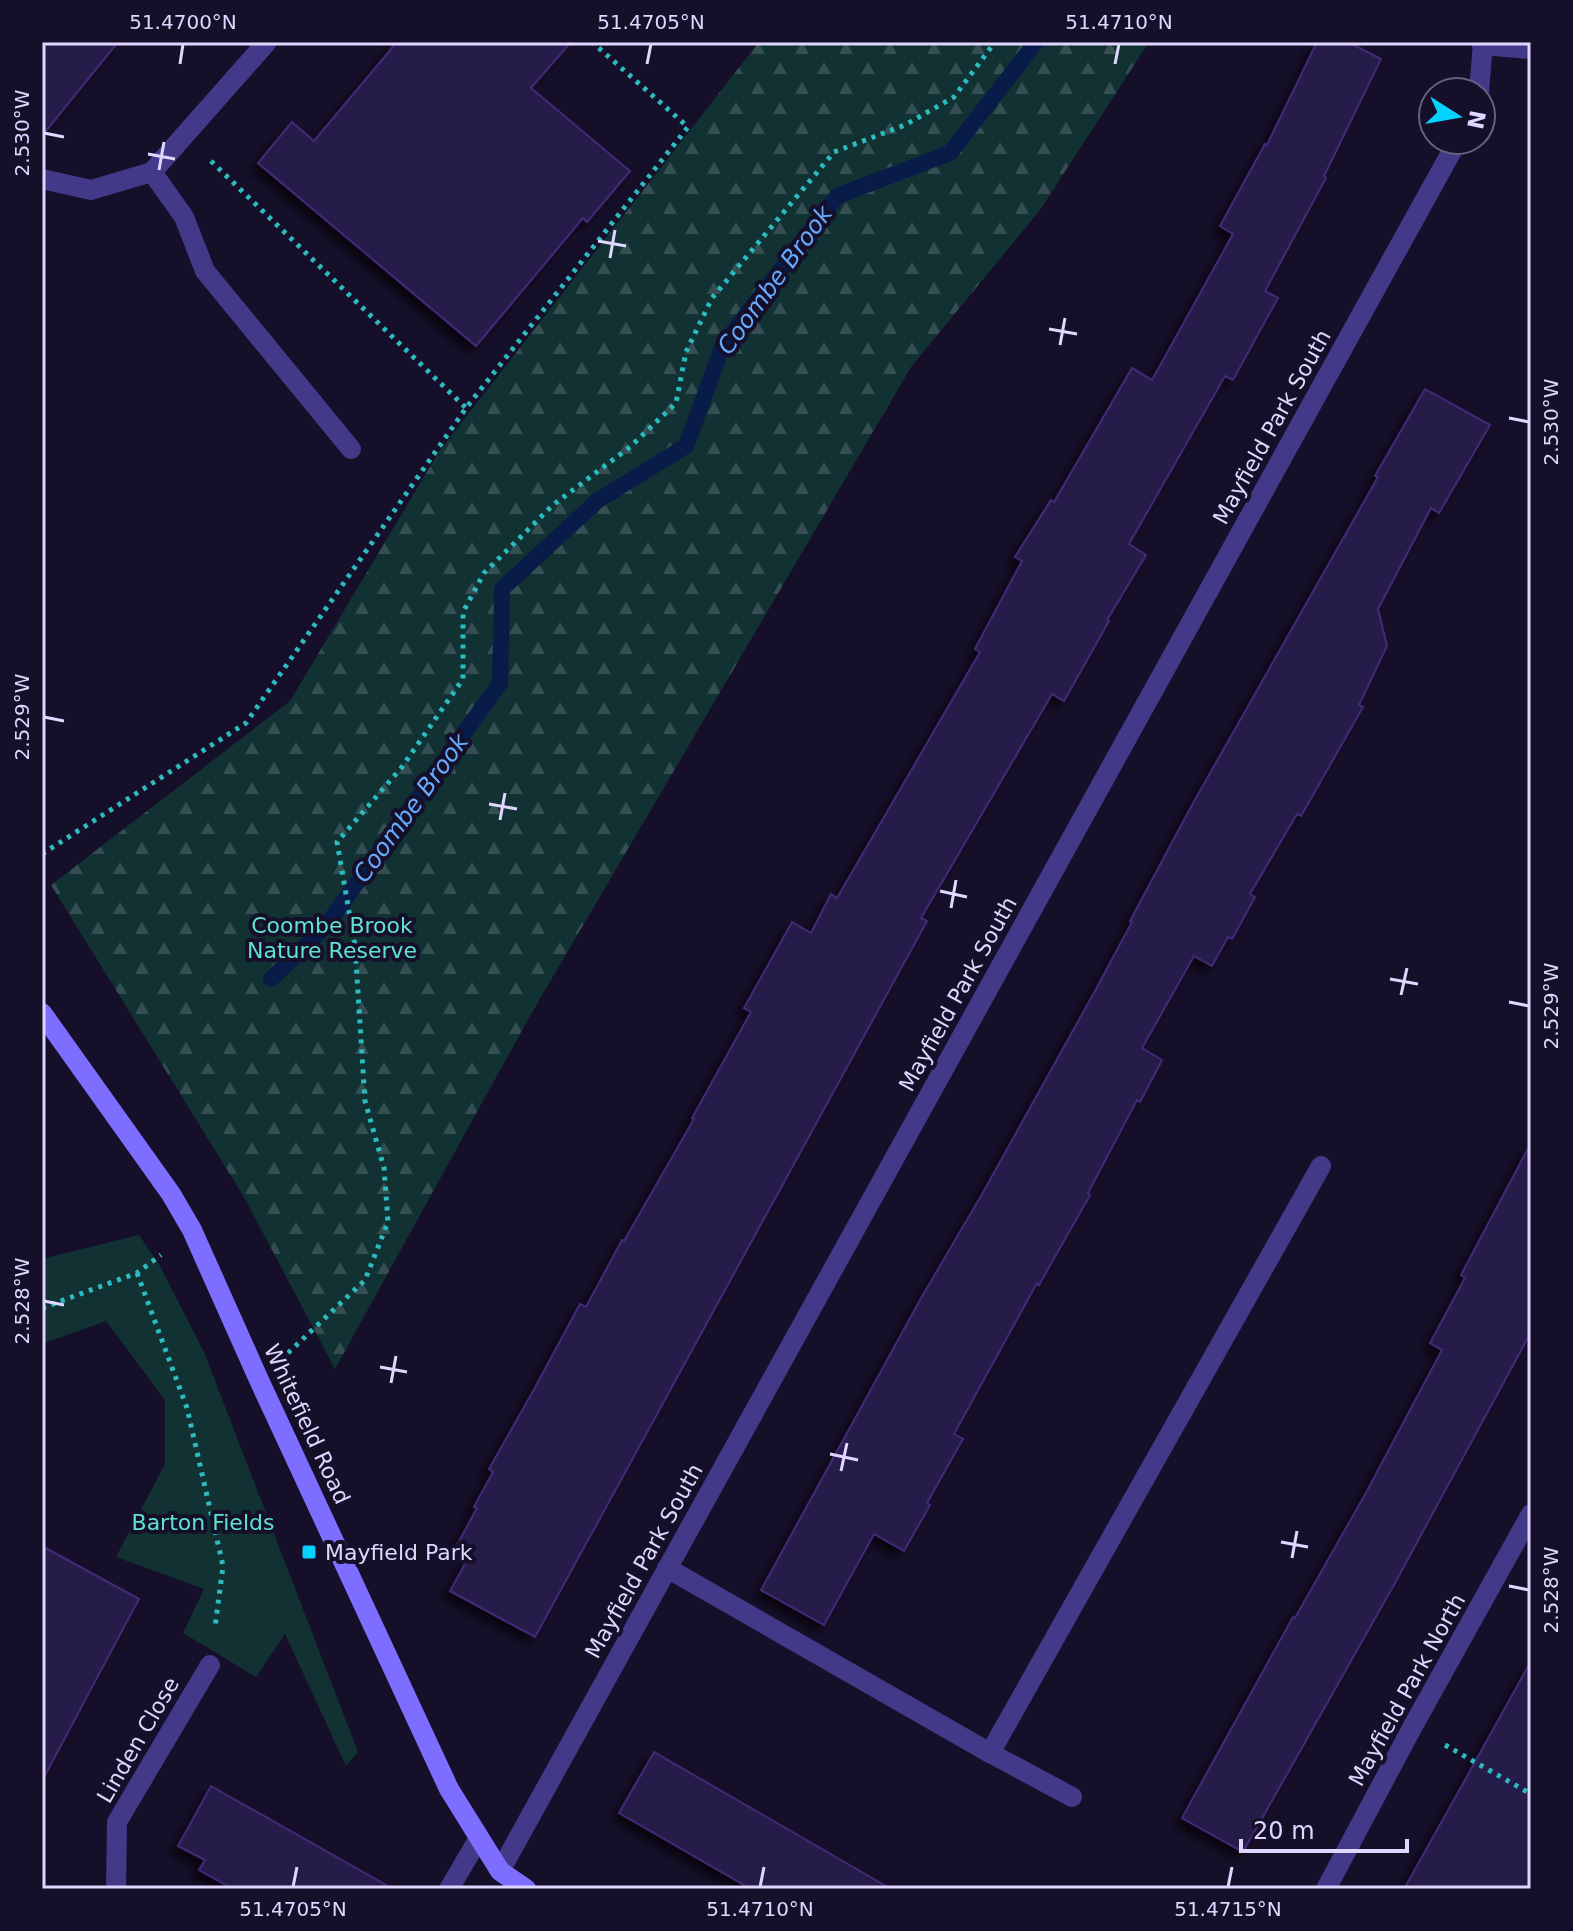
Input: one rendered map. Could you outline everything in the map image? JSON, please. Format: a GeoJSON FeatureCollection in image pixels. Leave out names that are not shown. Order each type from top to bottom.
{"type":"FeatureCollection","features":[{"type":"Feature","properties":{"kind":"main road","name":"Whitefield Road"},"geometry":{"type":"LineString","coordinates":[[42,1013],[171,1194],[192,1230],[449,1789],[500,1871]]}},
{"type":"Feature","properties":{"kind":"main road"},"geometry":{"type":"LineString","coordinates":[[500,1871],[526,1889]]}},
{"type":"Feature","properties":{"kind":"street"},"geometry":{"type":"LineString","coordinates":[[42,179],[91,190],[152,172],[267,42]]}},
{"type":"Feature","properties":{"kind":"street"},"geometry":{"type":"LineString","coordinates":[[1480,76],[1482,44],[1531,49]]}},
{"type":"Feature","properties":{"kind":"street","name":"Mayfield Park South"},"geometry":{"type":"LineString","coordinates":[[500,1871],[1449,156]]}},
{"type":"Feature","properties":{"kind":"street"},"geometry":{"type":"LineString","coordinates":[[152,172],[184,217],[205,271],[351,449]]}},
{"type":"Feature","properties":{"kind":"street"},"geometry":{"type":"LineString","coordinates":[[990,1753],[1321,1166]]}},
{"type":"Feature","properties":{"kind":"street","name":"Mayfield Park North"},"geometry":{"type":"LineString","coordinates":[[1326,1889],[1531,1514]]}},
{"type":"Feature","properties":{"kind":"street"},"geometry":{"type":"LineString","coordinates":[[667,1568],[1072,1797]]}},
{"type":"Feature","properties":{"kind":"street","name":"Linden Close"},"geometry":{"type":"LineString","coordinates":[[116,1889],[117,1822],[210,1665]]}},
{"type":"Feature","properties":{"kind":"street"},"geometry":{"type":"LineString","coordinates":[[449,1889],[479,1838]]}},
{"type":"Feature","properties":{"kind":"path"},"geometry":{"type":"LineString","coordinates":[[42,854],[246,723],[466,408],[688,127],[592,42]]}},
{"type":"Feature","properties":{"kind":"path"},"geometry":{"type":"LineString","coordinates":[[259,1380],[365,1280],[388,1222],[384,1168],[365,1101],[355,946],[337,842],[402,767],[463,679],[463,612],[484,573],[553,505],[630,447],[676,403],[686,352],[712,298],[834,152],[905,125],[954,97],[995,42]]}},
{"type":"Feature","properties":{"kind":"path"},"geometry":{"type":"LineString","coordinates":[[184,135],[466,408]]}},
{"type":"Feature","properties":{"kind":"path"},"geometry":{"type":"LineString","coordinates":[[42,1308],[137,1273],[192,1230]]}},
{"type":"Feature","properties":{"kind":"path"},"geometry":{"type":"LineString","coordinates":[[137,1273],[187,1408],[223,1566],[210,1665]]}},
{"type":"Feature","properties":{"kind":"path"},"geometry":{"type":"LineString","coordinates":[[1413,1726],[1531,1794]]}},
{"type":"Feature","properties":{"kind":"green space","name":"Coombe Brook Nature Reserve"},"geometry":{"type":"Polygon","coordinates":[[[759,42],[1149,42],[1040,210],[911,367],[531,1014],[335,1369],[244,1197],[51,885],[290,701],[440,450],[759,42]]]}},
{"type":"Feature","properties":{"kind":"green space","name":"Barton Fields"},"geometry":{"type":"Polygon","coordinates":[[[139,1235],[160,1266],[204,1352],[358,1752],[346,1766],[285,1634],[256,1677],[183,1633],[204,1589],[116,1557],[165,1464],[165,1400],[106,1321],[42,1344],[42,1259],[139,1235]]]}},
{"type":"Feature","properties":{"kind":"building"},"geometry":{"type":"Polygon","coordinates":[[[42,42],[118,42],[42,136],[42,42]]]}},
{"type":"Feature","properties":{"kind":"building"},"geometry":{"type":"Polygon","coordinates":[[[397,42],[571,42],[531,88],[630,171],[587,222],[583,218],[476,346],[258,163],[292,122],[314,141],[397,42]]]}},
{"type":"Feature","properties":{"kind":"building"},"geometry":{"type":"Polygon","coordinates":[[[1317,42],[1348,42],[1381,59],[1324,176],[1326,178],[1265,291],[1278,298],[1233,380],[1225,376],[1129,544],[1146,555],[1064,701],[1052,694],[921,918],[927,921],[535,1637],[450,1591],[471,1553],[457,1545],[493,1472],[489,1469],[580,1304],[586,1307],[694,1119],[751,1012],[744,1008],[792,922],[811,933],[831,894],[837,898],[980,652],[975,649],[1022,561],[1015,557],[1051,500],[1054,502],[1132,368],[1152,380],[1233,234],[1220,226],[1267,145],[1317,42]]]}},
{"type":"Feature","properties":{"kind":"building"},"geometry":{"type":"Polygon","coordinates":[[[1425,389],[1490,425],[1439,513],[1431,508],[1378,609],[1387,646],[1359,705],[1363,707],[1301,816],[1297,814],[1250,894],[1255,897],[1232,939],[1228,937],[1212,966],[1194,956],[1142,1048],[1162,1060],[1140,1102],[1137,1100],[1088,1193],[1090,1195],[1039,1285],[1037,1283],[954,1434],[963,1439],[904,1551],[874,1534],[824,1625],[761,1590],[1095,991],[1192,805],[1425,389]]]}},
{"type":"Feature","properties":{"kind":"building"},"geometry":{"type":"Polygon","coordinates":[[[1531,1143],[1531,1332],[1395,1583],[1243,1852],[1182,1818],[1367,1491],[1442,1350],[1430,1343],[1465,1278],[1461,1275],[1531,1143]]]}},
{"type":"Feature","properties":{"kind":"building"},"geometry":{"type":"Polygon","coordinates":[[[42,1546],[139,1599],[42,1781],[42,1546]]]}},
{"type":"Feature","properties":{"kind":"building"},"geometry":{"type":"Polygon","coordinates":[[[1531,1661],[1531,1889],[1404,1889],[1465,1780],[1531,1661]]]}},
{"type":"Feature","properties":{"kind":"building"},"geometry":{"type":"Polygon","coordinates":[[[654,1752],[891,1889],[751,1889],[619,1813],[654,1752]]]}},
{"type":"Feature","properties":{"kind":"building"},"geometry":{"type":"Polygon","coordinates":[[[211,1786],[393,1889],[233,1889],[199,1870],[205,1860],[178,1846],[211,1786]]]}},
{"type":"Feature","properties":{"kind":"waterway","name":"Coombe Brook"},"geometry":{"type":"LineString","coordinates":[[271,979],[326,926],[500,683],[502,589],[597,501],[686,446],[723,345],[837,196],[950,153],[1036,42]]}},
{"type":"Feature","properties":{"kind":"place","name":"Mayfield Park"},"geometry":{"type":"Point","coordinates":[309,1552]}}]}
